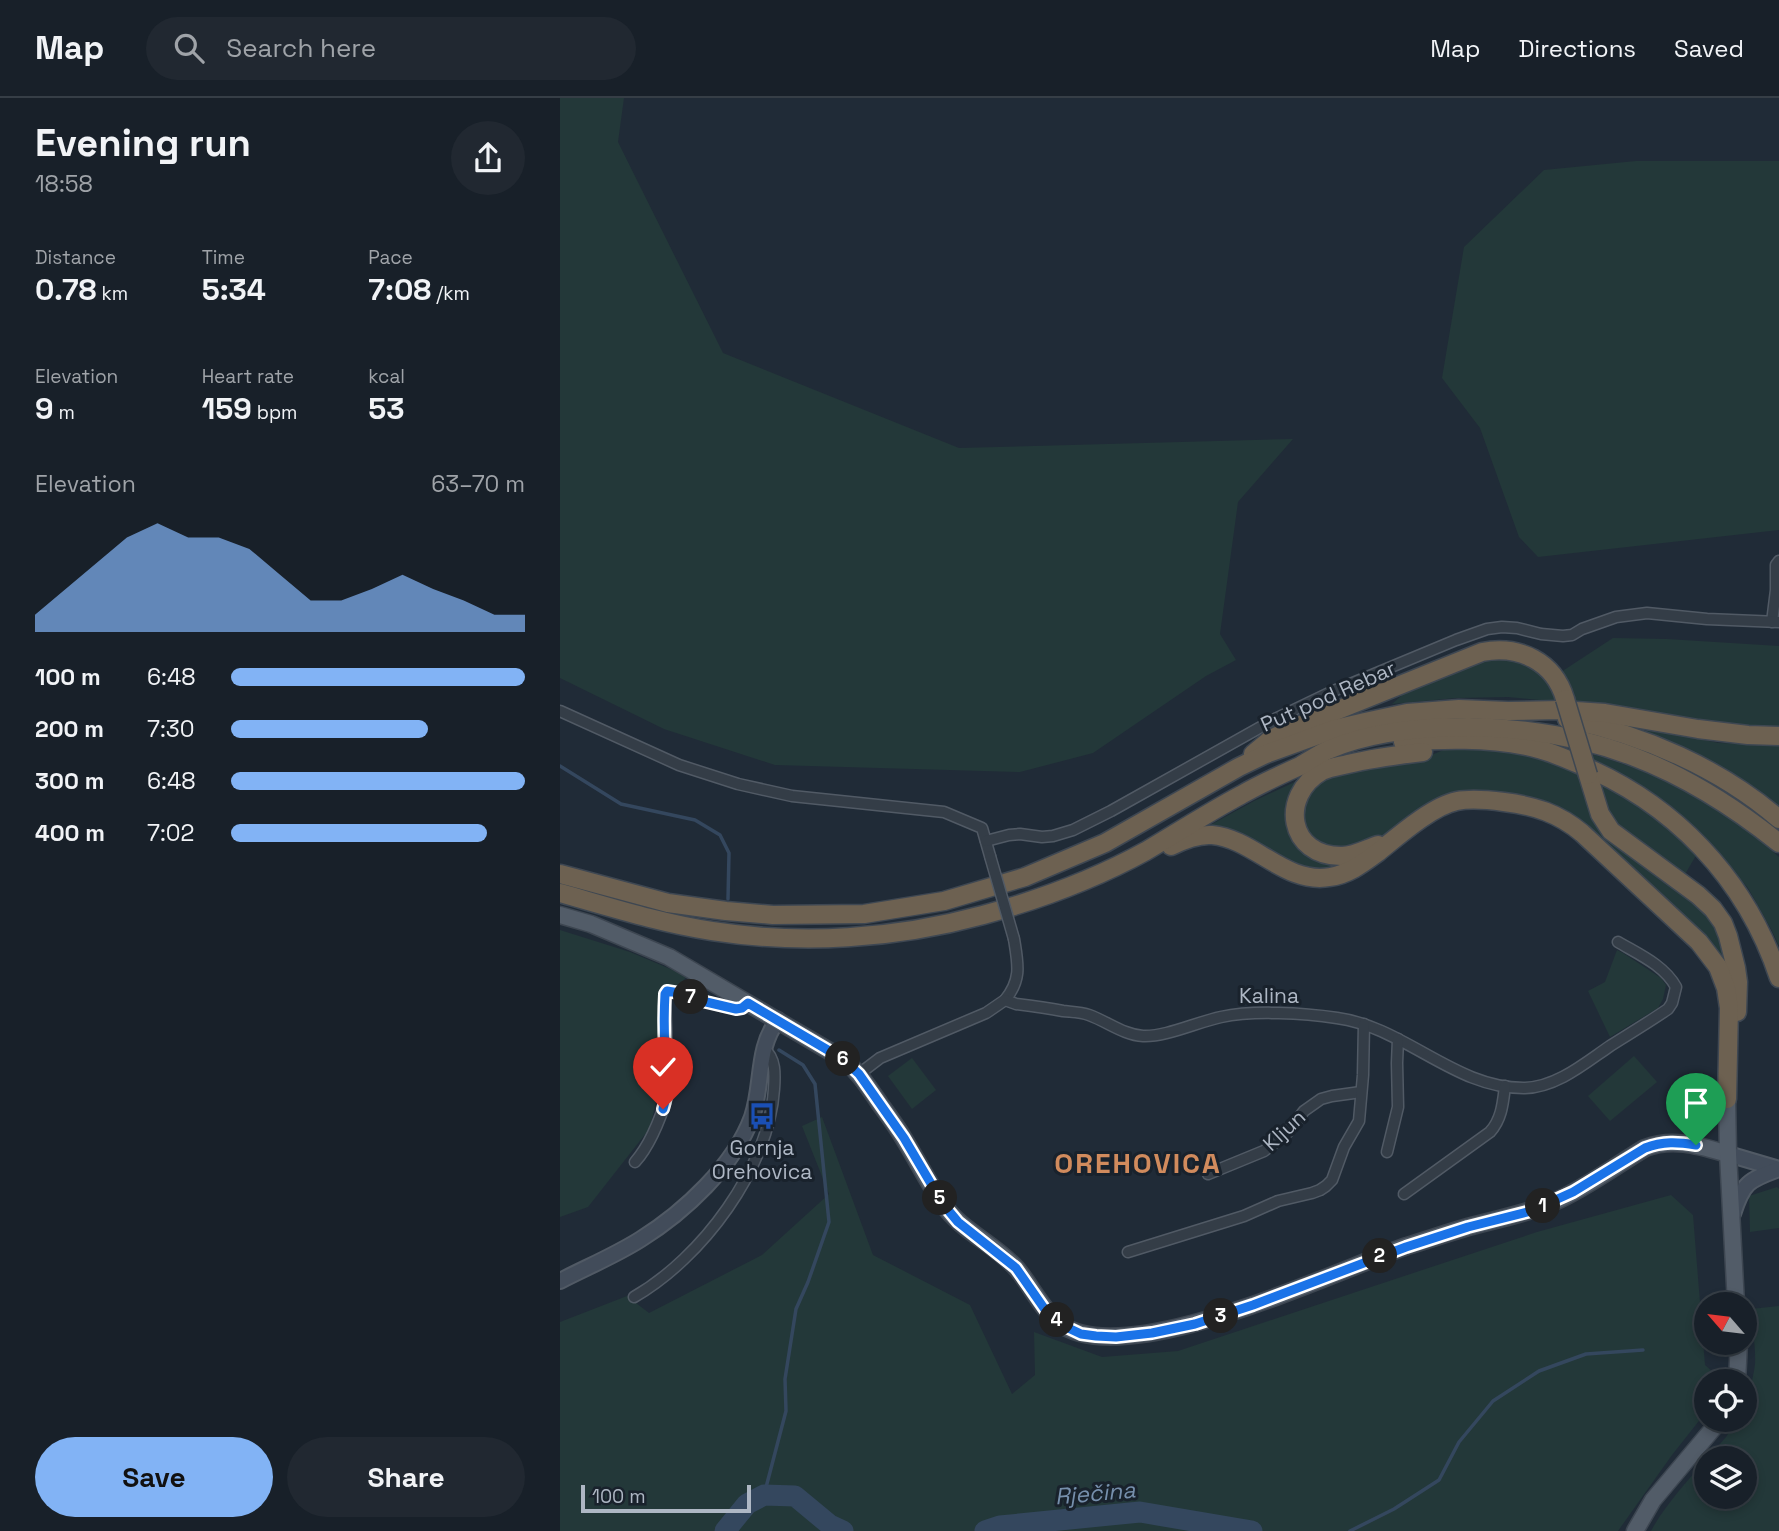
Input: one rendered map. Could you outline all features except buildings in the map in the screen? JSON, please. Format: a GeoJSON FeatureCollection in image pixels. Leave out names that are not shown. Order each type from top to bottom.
{"type":"FeatureCollection","features":[{"type":"Feature","properties":{"kind":"highway"},"geometry":{"type":"LineString","coordinates":[[1239,767],[1280,734],[1482,652],[1520,652],[1534,659],[1553,676],[1562,689],[1600,814],[1611,831],[1698,895],[1713,909],[1725,928],[1734,956],[1738,982],[1737,1018],[1729,1049]]}},
{"type":"Feature","properties":{"kind":"highway"},"geometry":{"type":"LineString","coordinates":[[560,874],[668,903],[726,911],[773,915],[864,914],[944,901],[1025,877],[1105,843],[1266,754],[1335,729],[1407,713],[1459,709],[1561,710],[1605,713],[1698,729],[1779,736]]}},
{"type":"Feature","properties":{"kind":"highway"},"geometry":{"type":"LineString","coordinates":[[1508,711],[1569,719],[1614,730],[1660,747],[1707,770],[1745,793],[1779,819]]}},
{"type":"Feature","properties":{"kind":"highway"},"geometry":{"type":"LineString","coordinates":[[560,893],[710,931],[782,938],[852,937],[909,931],[1022,904],[1122,863],[1241,795],[1331,749],[1405,730],[1439,727],[1490,727],[1535,731],[1600,745],[1685,779],[1726,803],[1779,843]]}},
{"type":"Feature","properties":{"kind":"highway"},"geometry":{"type":"LineString","coordinates":[[1301,765],[1377,746],[1428,740],[1458,740],[1498,741],[1528,746],[1595,770],[1647,799],[1682,828],[1717,864],[1741,897],[1774,962],[1779,978]]}},
{"type":"Feature","properties":{"kind":"highway"},"geometry":{"type":"LineString","coordinates":[[1397,837],[1351,855],[1330,854],[1313,848],[1302,839],[1294,822],[1298,797],[1309,782],[1329,768],[1367,759],[1427,752],[1458,740]]}},
{"type":"Feature","properties":{"kind":"highway"},"geometry":{"type":"LineString","coordinates":[[1122,863],[1148,857],[1183,840],[1211,835],[1240,844],[1299,875],[1320,878],[1340,875],[1354,869],[1424,817],[1449,803],[1468,799],[1520,804],[1548,812],[1567,820],[1638,884],[1709,953],[1718,967],[1726,988],[1729,1015],[1727,1099]]}},
{"type":"Feature","properties":{"kind":"main road"},"geometry":{"type":"LineString","coordinates":[[560,915],[591,924],[669,957],[843,1059],[859,1074],[904,1138],[943,1204],[958,1222],[1016,1268],[1046,1311],[1062,1325],[1081,1334],[1116,1337],[1152,1333],[1195,1324],[1253,1305],[1406,1247],[1531,1211],[1573,1192],[1654,1144],[1673,1142],[1696,1145],[1779,1169]]}},
{"type":"Feature","properties":{"kind":"main road"},"geometry":{"type":"LineString","coordinates":[[560,1281],[640,1240],[666,1221],[725,1165],[740,1144],[752,1118],[764,1049],[778,1020]]}},
{"type":"Feature","properties":{"kind":"main road"},"geometry":{"type":"LineString","coordinates":[[1727,1099],[1735,1292]]}},
{"type":"Feature","properties":{"kind":"main road"},"geometry":{"type":"LineString","coordinates":[[1732,1216],[1743,1188],[1755,1179],[1779,1169]]}},
{"type":"Feature","properties":{"kind":"main road"},"geometry":{"type":"LineString","coordinates":[[1635,1531],[1653,1500],[1710,1432]]}},
{"type":"Feature","properties":{"kind":"street"},"geometry":{"type":"LineString","coordinates":[[1775,622],[1776,565],[1779,561]]}},
{"type":"Feature","properties":{"kind":"street","name":"Put pod Rebar"},"geometry":{"type":"LineString","coordinates":[[986,841],[1020,834],[1054,836],[1073,830],[1277,718],[1331,692],[1487,629],[1517,628],[1563,636],[1616,617],[1647,613],[1775,622]]}},
{"type":"Feature","properties":{"kind":"street"},"geometry":{"type":"LineString","coordinates":[[560,711],[679,765],[738,784],[792,796],[944,812],[982,828],[1014,939],[1018,973],[1012,991],[1006,1000],[986,1013],[880,1058],[859,1074]]}},
{"type":"Feature","properties":{"kind":"street","name":"Kalina"},"geometry":{"type":"LineString","coordinates":[[1006,1000],[1016,1004],[1088,1014],[1132,1035],[1145,1036],[1158,1035],[1225,1016],[1250,1014],[1339,1018],[1364,1024],[1398,1039],[1462,1074],[1478,1080],[1525,1088],[1562,1077],[1668,1009],[1672,1003],[1676,987],[1672,979],[1618,942]]}},
{"type":"Feature","properties":{"kind":"street"},"geometry":{"type":"LineString","coordinates":[[635,1162],[653,1133],[668,1094],[665,1042],[667,991],[736,1009],[748,1003]]}},
{"type":"Feature","properties":{"kind":"street"},"geometry":{"type":"LineString","coordinates":[[1128,1252],[1244,1216],[1278,1201],[1320,1190],[1332,1180],[1344,1147],[1359,1121],[1364,1024]]}},
{"type":"Feature","properties":{"kind":"street"},"geometry":{"type":"LineString","coordinates":[[1387,1152],[1398,1107],[1398,1039]]}},
{"type":"Feature","properties":{"kind":"street"},"geometry":{"type":"LineString","coordinates":[[634,1297],[661,1279],[708,1234],[752,1166],[770,1119],[773,1102],[773,1061],[770,1053],[764,1049]]}},
{"type":"Feature","properties":{"kind":"street"},"geometry":{"type":"LineString","coordinates":[[1404,1194],[1490,1132],[1497,1124],[1505,1086]]}},
{"type":"Feature","properties":{"kind":"street","name":"Kljun"},"geometry":{"type":"LineString","coordinates":[[1208,1174],[1264,1151],[1287,1133],[1304,1111],[1321,1099],[1361,1091]]}},
{"type":"Feature","properties":{"kind":"green space"},"geometry":{"type":"Polygon","coordinates":[[[560,98],[624,98],[618,142],[723,353],[959,448],[1293,439],[1238,502],[1220,634],[1236,660],[1206,676],[1093,753],[1020,772],[775,765],[664,729],[560,678],[560,98]]]}},
{"type":"Feature","properties":{"kind":"green space"},"geometry":{"type":"Polygon","coordinates":[[[1636,161],[1779,161],[1779,530],[1538,557],[1519,537],[1480,428],[1442,378],[1464,247],[1544,170],[1636,161]]]}},
{"type":"Feature","properties":{"kind":"green space"},"geometry":{"type":"Polygon","coordinates":[[[1613,638],[1779,646],[1779,728],[1730,726],[1571,703],[1558,674],[1613,638]]]}},
{"type":"Feature","properties":{"kind":"green space"},"geometry":{"type":"Polygon","coordinates":[[[1515,658],[1546,676],[1559,702],[1508,697],[1456,698],[1392,704],[1410,688],[1483,659],[1515,658]]]}},
{"type":"Feature","properties":{"kind":"green space"},"geometry":{"type":"Polygon","coordinates":[[[1648,729],[1719,743],[1779,745],[1779,810],[1643,732],[1648,729]]]}},
{"type":"Feature","properties":{"kind":"green space"},"geometry":{"type":"Polygon","coordinates":[[[1546,743],[1610,759],[1640,770],[1699,799],[1754,835],[1779,857],[1779,946],[1748,888],[1710,845],[1546,743]]]}},
{"type":"Feature","properties":{"kind":"green space"},"geometry":{"type":"Polygon","coordinates":[[[1458,744],[1514,749],[1581,772],[1593,812],[1704,909],[1711,919],[1720,938],[1732,990],[1597,839],[1492,795],[1347,851],[1312,841],[1297,812],[1318,778],[1429,756],[1458,744]]]}},
{"type":"Feature","properties":{"kind":"green space"},"geometry":{"type":"Polygon","coordinates":[[[1312,774],[1290,826],[1355,862],[1324,870],[1299,867],[1203,829],[1254,801],[1312,774]]]}},
{"type":"Feature","properties":{"kind":"green space"},"geometry":{"type":"Polygon","coordinates":[[[1593,778],[1637,801],[1698,852],[1684,876],[1626,835],[1611,820],[1593,778]]]}},
{"type":"Feature","properties":{"kind":"green space"},"geometry":{"type":"Polygon","coordinates":[[[560,930],[630,952],[687,976],[671,996],[668,1047],[650,1128],[588,1207],[560,1217],[560,930]]]}},
{"type":"Feature","properties":{"kind":"green space"},"geometry":{"type":"Polygon","coordinates":[[[1617,950],[1661,978],[1666,985],[1658,1008],[1610,1037],[1588,991],[1605,982],[1617,950]]]}},
{"type":"Feature","properties":{"kind":"green space"},"geometry":{"type":"Polygon","coordinates":[[[1634,1056],[1657,1082],[1610,1121],[1588,1096],[1634,1056]]]}},
{"type":"Feature","properties":{"kind":"green space"},"geometry":{"type":"Polygon","coordinates":[[[912,1058],[936,1090],[912,1109],[888,1076],[912,1058]]]}},
{"type":"Feature","properties":{"kind":"green space"},"geometry":{"type":"Polygon","coordinates":[[[822,1117],[873,1255],[970,1305],[1012,1394],[1035,1375],[1034,1332],[1102,1357],[1178,1351],[1537,1232],[1671,1195],[1693,1215],[1699,1292],[1694,1292],[1694,1355],[1704,1355],[1705,1365],[1710,1369],[1694,1369],[1694,1427],[1618,1531],[560,1531],[560,1322],[627,1296],[649,1313],[762,1255],[829,1194],[802,1126],[822,1117]]]}},
{"type":"Feature","properties":{"kind":"green space"},"geometry":{"type":"Polygon","coordinates":[[[1777,1187],[1779,1228],[1750,1232],[1749,1196],[1777,1187]]]}},
{"type":"Feature","properties":{"kind":"green space"},"geometry":{"type":"Polygon","coordinates":[[[1779,1306],[1779,1531],[1651,1531],[1694,1474],[1694,1509],[1757,1509],[1757,1446],[1718,1446],[1729,1432],[1757,1432],[1757,1369],[1754,1369],[1757,1308],[1779,1306]]]}},
{"type":"Feature","properties":{"kind":"waterway"},"geometry":{"type":"LineString","coordinates":[[560,766],[621,804],[695,820],[720,835],[729,853],[728,899]]}},
{"type":"Feature","properties":{"kind":"waterway"},"geometry":{"type":"LineString","coordinates":[[764,1495],[786,1411],[785,1379],[796,1309],[829,1222],[815,1084],[803,1065],[779,1050]]}},
{"type":"Feature","properties":{"kind":"waterway"},"geometry":{"type":"LineString","coordinates":[[1350,1531],[1394,1509],[1439,1480],[1459,1442],[1493,1401],[1539,1371],[1586,1354],[1643,1350]]}},
{"type":"Feature","properties":{"kind":"waterway","name":"Rječina"},"geometry":{"type":"LineString","coordinates":[[725,1531],[747,1504],[764,1495],[795,1496],[830,1525],[843,1531]]}},
{"type":"Feature","properties":{"kind":"waterway","name":"Rječina"},"geometry":{"type":"LineString","coordinates":[[985,1531],[1000,1526],[1140,1512],[1252,1531]]}},
{"type":"Feature","properties":{"kind":"place","name":"Gornja Orehovica"},"geometry":{"type":"Point","coordinates":[762,1116]}},
{"type":"Feature","properties":{"kind":"district","name":"OREHOVICA"},"geometry":{"type":"Point","coordinates":[1138,1163]}},
{"type":"Feature","properties":{"kind":"route"},"geometry":{"type":"LineString","coordinates":[[663,1109],[668,1094],[665,1052],[667,991],[736,1009],[748,1003],[852,1066],[904,1138],[943,1204],[958,1222],[1016,1268],[1046,1311],[1062,1325],[1081,1334],[1116,1337],[1195,1324],[1406,1247],[1531,1211],[1573,1192],[1654,1144],[1673,1142],[1696,1145]]}}]}
